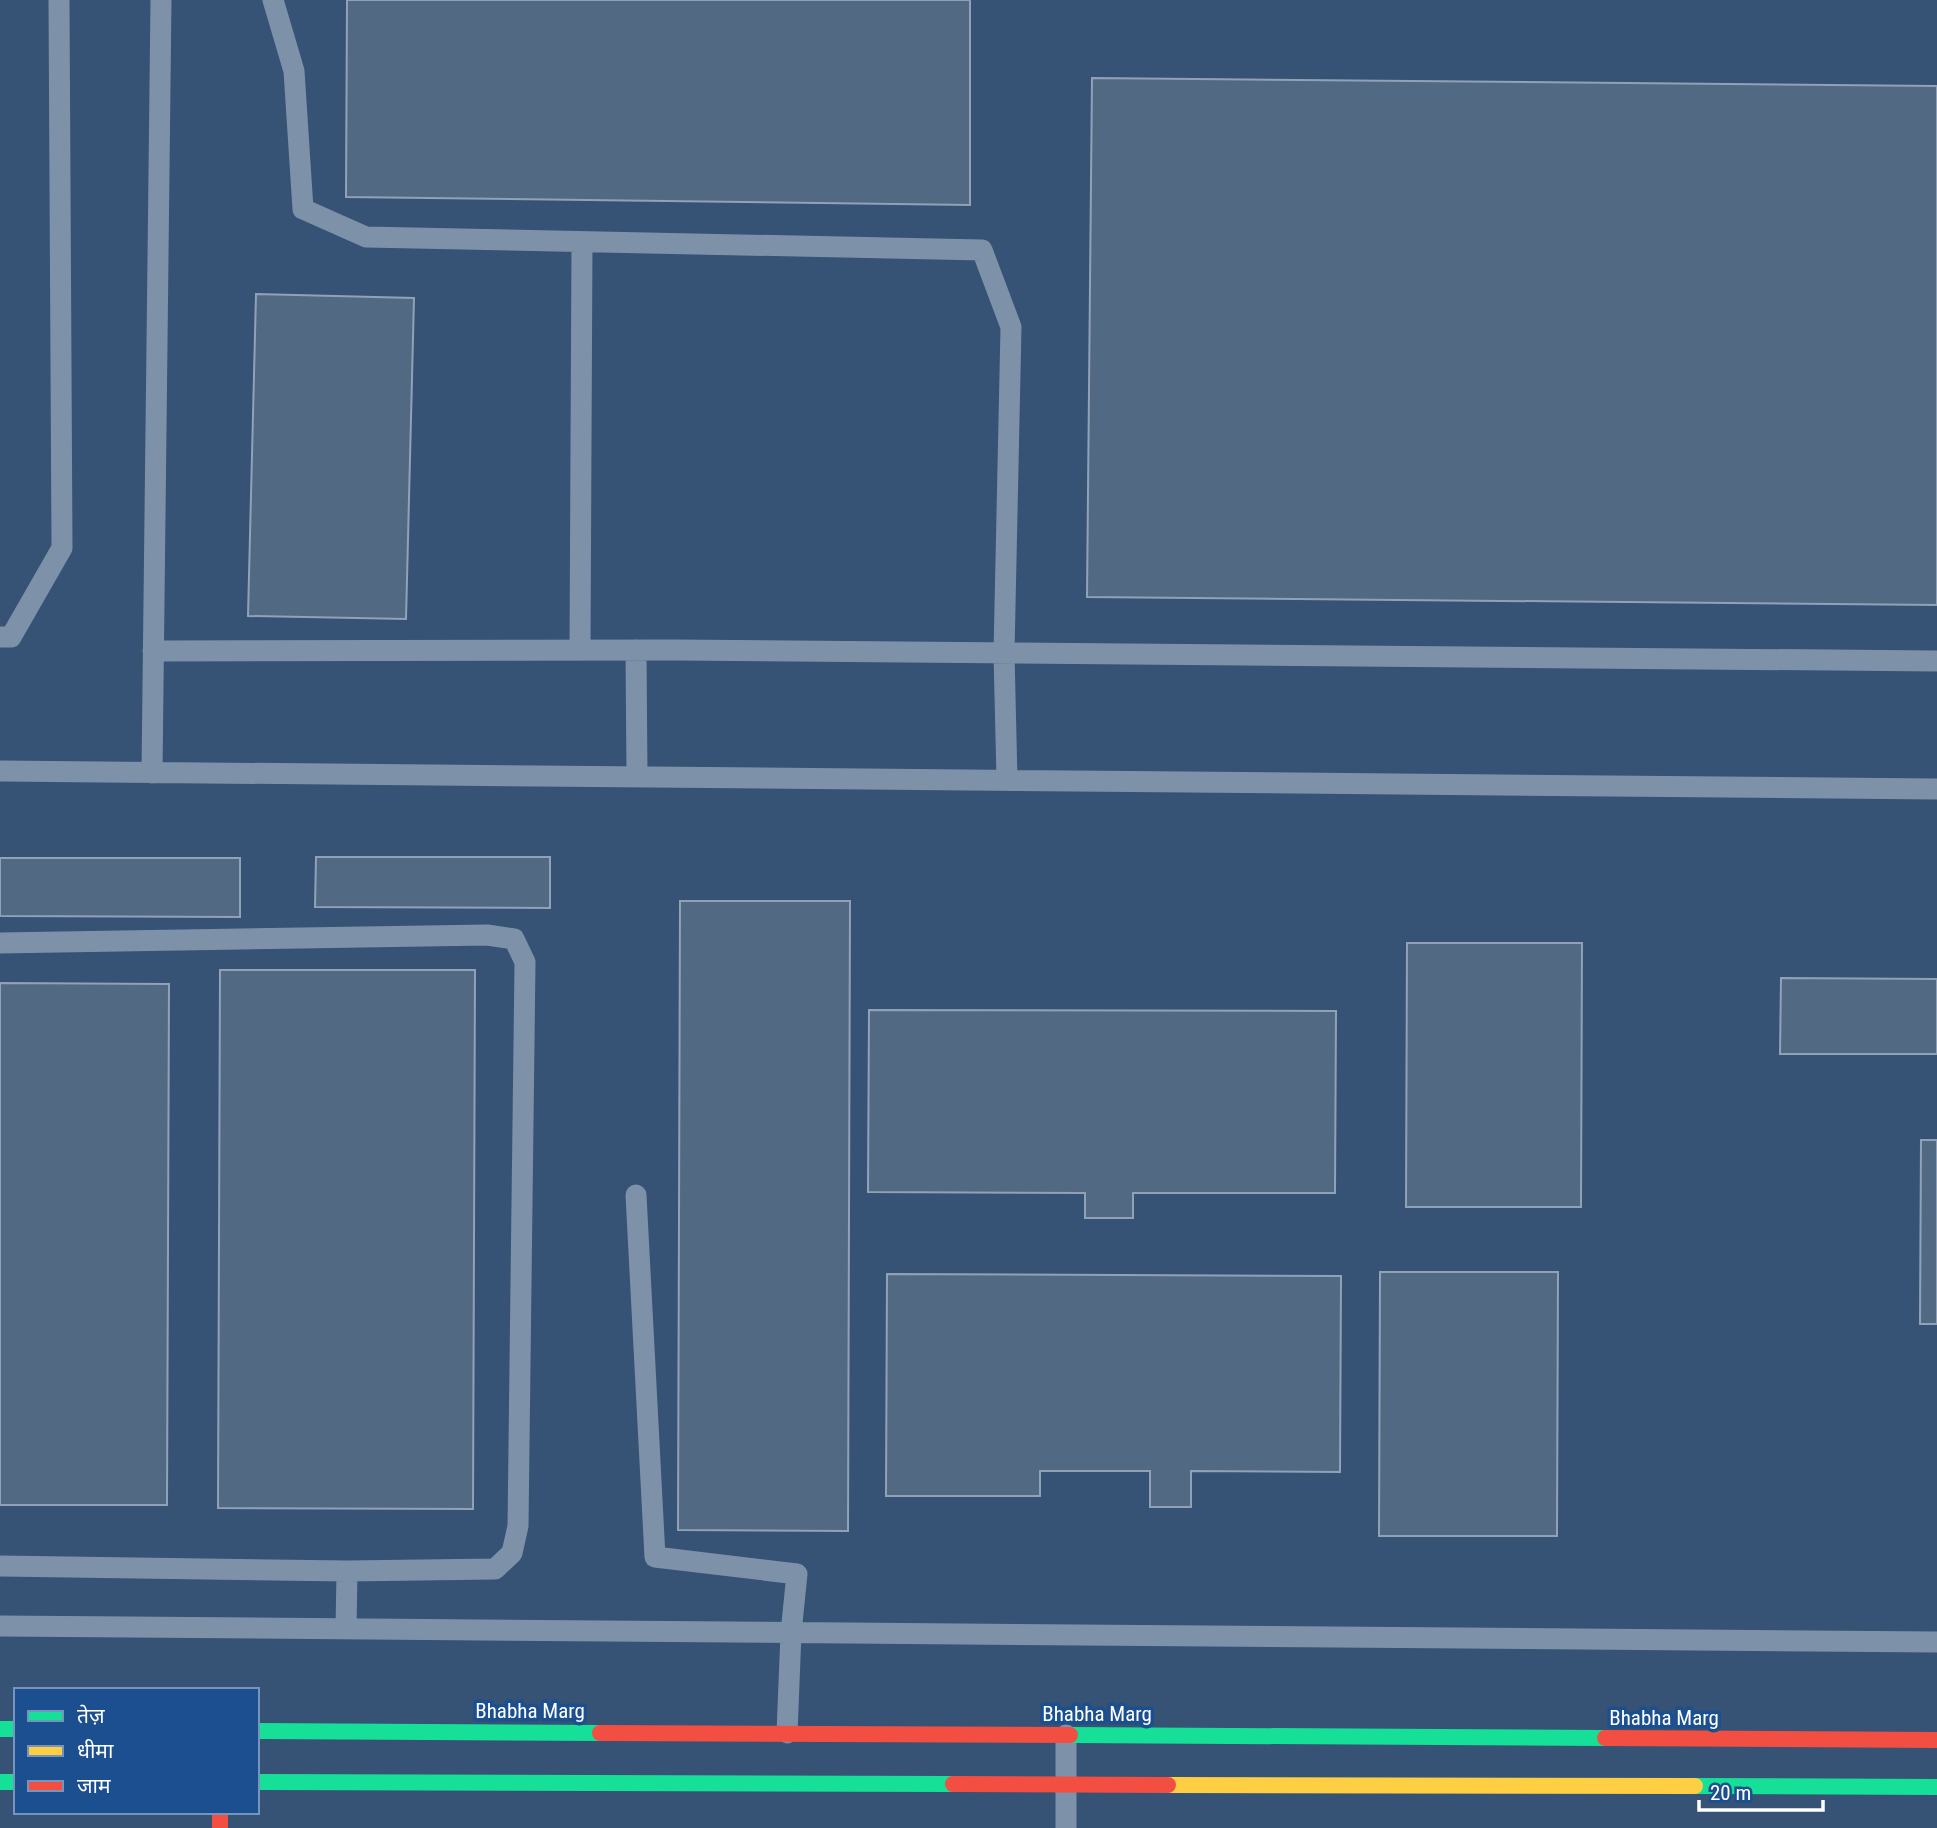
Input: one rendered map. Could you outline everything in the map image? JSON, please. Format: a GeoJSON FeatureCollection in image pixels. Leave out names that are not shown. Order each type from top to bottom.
{"type":"FeatureCollection","features":[{"type":"Feature","properties":{"kind":"street","name":"Bhabha Marg"},"geometry":{"type":"LineString","coordinates":[[259,1731],[1937,1740]]}},
{"type":"Feature","properties":{"kind":"street"},"geometry":{"type":"LineString","coordinates":[[259,1782],[1937,1787]]}},
{"type":"Feature","properties":{"kind":"lane"},"geometry":{"type":"LineString","coordinates":[[0,637],[11,637],[62,548],[59,0]]}},
{"type":"Feature","properties":{"kind":"lane"},"geometry":{"type":"LineString","coordinates":[[152,773],[161,0]]}},
{"type":"Feature","properties":{"kind":"lane"},"geometry":{"type":"LineString","coordinates":[[273,0],[294,71],[303,209],[366,237],[982,250],[1010,327],[1004,653],[1007,780]]}},
{"type":"Feature","properties":{"kind":"lane"},"geometry":{"type":"LineString","coordinates":[[580,650],[582,242]]}},
{"type":"Feature","properties":{"kind":"lane"},"geometry":{"type":"LineString","coordinates":[[153,652],[636,650],[1937,661]]}},
{"type":"Feature","properties":{"kind":"lane"},"geometry":{"type":"LineString","coordinates":[[636,650],[637,777]]}},
{"type":"Feature","properties":{"kind":"lane"},"geometry":{"type":"LineString","coordinates":[[0,771],[1937,789]]}},
{"type":"Feature","properties":{"kind":"lane"},"geometry":{"type":"LineString","coordinates":[[0,943],[487,935],[514,939],[526,962],[518,1526],[512,1553],[495,1569],[347,1571],[0,1566]]}},
{"type":"Feature","properties":{"kind":"lane"},"geometry":{"type":"LineString","coordinates":[[636,1195],[654,1557],[797,1574],[791,1633],[787,1733]]}},
{"type":"Feature","properties":{"kind":"lane"},"geometry":{"type":"LineString","coordinates":[[346,1629],[347,1571]]}},
{"type":"Feature","properties":{"kind":"lane"},"geometry":{"type":"LineString","coordinates":[[0,1626],[1937,1642]]}},
{"type":"Feature","properties":{"kind":"lane"},"geometry":{"type":"LineString","coordinates":[[1066,1735],[1066,1828]]}},
{"type":"Feature","properties":{"kind":"building"},"geometry":{"type":"Polygon","coordinates":[[[347,0],[970,0],[970,205],[346,197],[347,0]]]}},
{"type":"Feature","properties":{"kind":"building"},"geometry":{"type":"Polygon","coordinates":[[[1092,78],[1937,86],[1937,605],[1087,597],[1092,78]]]}},
{"type":"Feature","properties":{"kind":"building"},"geometry":{"type":"Polygon","coordinates":[[[256,294],[414,298],[406,619],[248,616],[256,294]]]}},
{"type":"Feature","properties":{"kind":"building"},"geometry":{"type":"Polygon","coordinates":[[[316,857],[550,857],[550,908],[315,907],[316,857]]]}},
{"type":"Feature","properties":{"kind":"building"},"geometry":{"type":"Polygon","coordinates":[[[0,858],[240,858],[240,917],[0,916],[0,858]]]}},
{"type":"Feature","properties":{"kind":"building"},"geometry":{"type":"Polygon","coordinates":[[[680,901],[850,901],[848,1531],[678,1530],[680,901]]]}},
{"type":"Feature","properties":{"kind":"building"},"geometry":{"type":"Polygon","coordinates":[[[1407,943],[1582,943],[1581,1207],[1406,1207],[1407,943]]]}},
{"type":"Feature","properties":{"kind":"building"},"geometry":{"type":"Polygon","coordinates":[[[220,970],[475,970],[473,1509],[218,1508],[220,970]]]}},
{"type":"Feature","properties":{"kind":"building"},"geometry":{"type":"Polygon","coordinates":[[[1781,978],[1937,979],[1937,1054],[1780,1054],[1781,978]]]}},
{"type":"Feature","properties":{"kind":"building"},"geometry":{"type":"Polygon","coordinates":[[[0,983],[169,984],[167,1505],[0,1505],[0,983]]]}},
{"type":"Feature","properties":{"kind":"building"},"geometry":{"type":"Polygon","coordinates":[[[869,1010],[1336,1011],[1335,1193],[1133,1193],[1133,1218],[1085,1218],[1085,1193],[868,1192],[869,1010]]]}},
{"type":"Feature","properties":{"kind":"building"},"geometry":{"type":"Polygon","coordinates":[[[1921,1140],[1937,1140],[1937,1324],[1920,1324],[1921,1140]]]}},
{"type":"Feature","properties":{"kind":"building"},"geometry":{"type":"Polygon","coordinates":[[[1380,1272],[1558,1272],[1557,1536],[1379,1536],[1380,1272]]]}},
{"type":"Feature","properties":{"kind":"building"},"geometry":{"type":"Polygon","coordinates":[[[887,1274],[1341,1276],[1340,1472],[1191,1471],[1191,1507],[1150,1507],[1150,1471],[1040,1471],[1040,1496],[886,1496],[887,1274]]]}},
{"type":"Feature","properties":{"kind":"traffic: fast"},"geometry":{"type":"LineString","coordinates":[[0,1729],[14,1729]]}},
{"type":"Feature","properties":{"kind":"traffic: fast"},"geometry":{"type":"LineString","coordinates":[[259,1731],[600,1733]]}},
{"type":"Feature","properties":{"kind":"traffic: fast"},"geometry":{"type":"LineString","coordinates":[[1070,1735],[1605,1738]]}},
{"type":"Feature","properties":{"kind":"traffic: fast"},"geometry":{"type":"LineString","coordinates":[[0,1782],[14,1782]]}},
{"type":"Feature","properties":{"kind":"traffic: fast"},"geometry":{"type":"LineString","coordinates":[[259,1782],[953,1784]]}},
{"type":"Feature","properties":{"kind":"traffic: fast"},"geometry":{"type":"LineString","coordinates":[[1695,1786],[1937,1787]]}},
{"type":"Feature","properties":{"kind":"traffic: slow"},"geometry":{"type":"LineString","coordinates":[[1168,1785],[1695,1786]]}},
{"type":"Feature","properties":{"kind":"traffic: jam"},"geometry":{"type":"LineString","coordinates":[[600,1733],[1070,1735]]}},
{"type":"Feature","properties":{"kind":"traffic: jam"},"geometry":{"type":"LineString","coordinates":[[1605,1738],[1937,1740]]}},
{"type":"Feature","properties":{"kind":"traffic: jam"},"geometry":{"type":"LineString","coordinates":[[953,1784],[1168,1785]]}},
{"type":"Feature","properties":{"kind":"traffic: jam"},"geometry":{"type":"LineString","coordinates":[[220,1814],[220,1828]]}}]}
